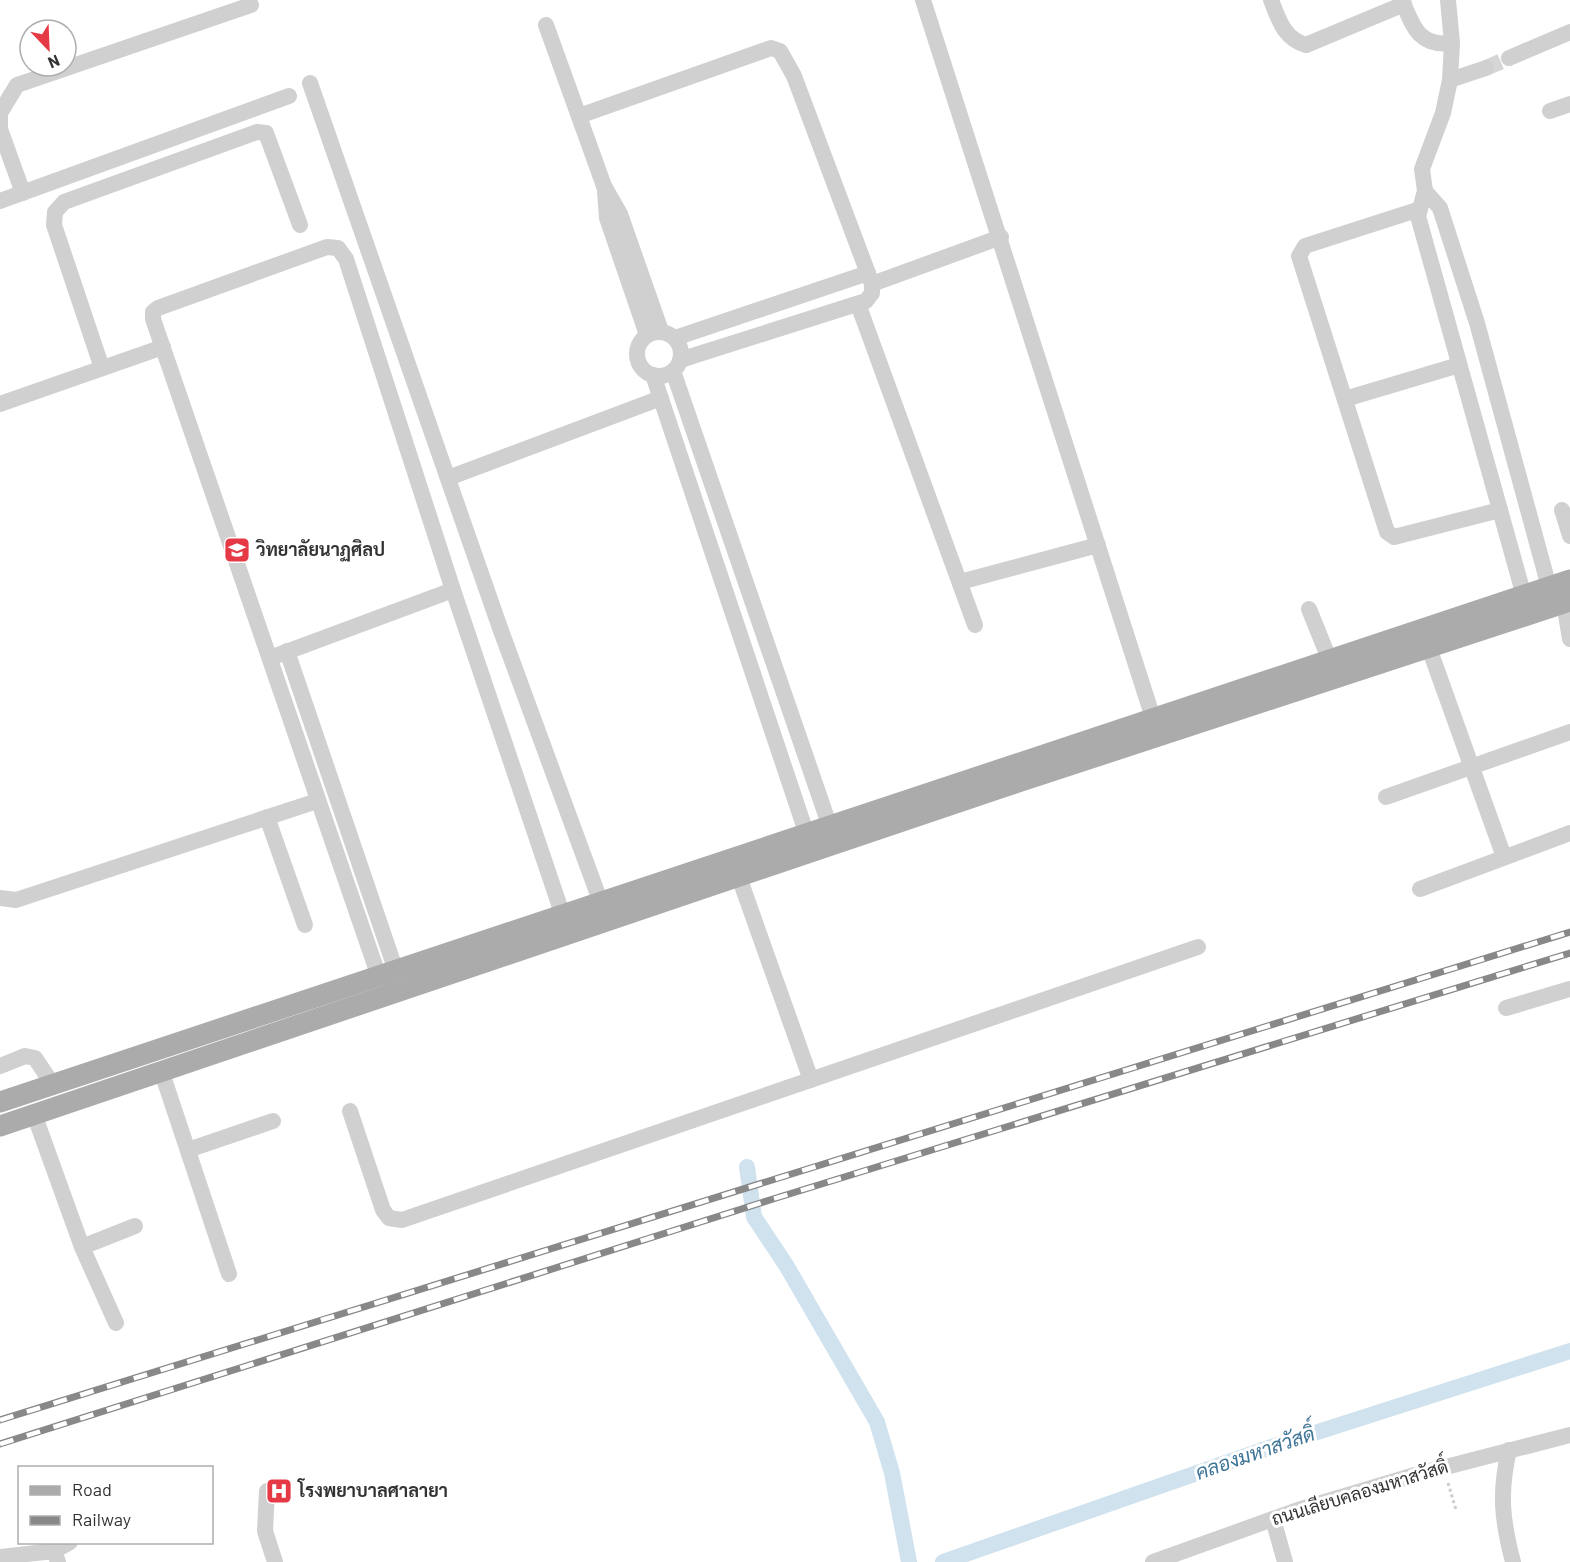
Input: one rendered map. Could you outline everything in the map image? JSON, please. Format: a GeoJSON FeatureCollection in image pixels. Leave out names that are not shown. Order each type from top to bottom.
{"type":"FeatureCollection","features":[{"type":"Feature","properties":{"kind":"main road"},"geometry":{"type":"LineString","coordinates":[[833,836],[1153,718],[1570,580]]}},
{"type":"Feature","properties":{"kind":"main road"},"geometry":{"type":"LineString","coordinates":[[0,1126],[162,1073],[381,981],[601,903],[833,836],[1429,648],[1567,602]]}},
{"type":"Feature","properties":{"kind":"main road"},"geometry":{"type":"LineString","coordinates":[[0,1102],[381,981],[739,877],[810,843]]}},
{"type":"Feature","properties":{"kind":"street"},"geometry":{"type":"LineString","coordinates":[[923,0],[1001,237],[1153,718]]}},
{"type":"Feature","properties":{"kind":"street"},"geometry":{"type":"LineString","coordinates":[[1271,0],[1283,29],[1294,42],[1306,45],[1403,2],[1417,32],[1424,40],[1436,44],[1452,43]]}},
{"type":"Feature","properties":{"kind":"street"},"geometry":{"type":"LineString","coordinates":[[1448,0],[1452,43],[1450,80],[1443,113],[1422,170],[1425,191],[1418,216],[1524,596]]}},
{"type":"Feature","properties":{"kind":"street"},"geometry":{"type":"LineString","coordinates":[[23,193],[0,129],[0,113],[17,86],[251,5]]}},
{"type":"Feature","properties":{"kind":"street"},"geometry":{"type":"LineString","coordinates":[[546,25],[604,186],[607,218],[661,335],[681,351],[676,366],[833,836]]}},
{"type":"Feature","properties":{"kind":"street"},"geometry":{"type":"LineString","coordinates":[[1509,58],[1570,32]]}},
{"type":"Feature","properties":{"kind":"street"},"geometry":{"type":"LineString","coordinates":[[579,116],[771,48],[780,51],[794,76],[870,278],[872,293],[862,303],[676,366],[660,376],[653,375],[641,367],[637,353],[642,339],[870,278],[1001,237]]}},
{"type":"Feature","properties":{"kind":"street"},"geometry":{"type":"LineString","coordinates":[[1450,80],[1486,68]]}},
{"type":"Feature","properties":{"kind":"street"},"geometry":{"type":"LineString","coordinates":[[310,83],[448,478],[601,903]]}},
{"type":"Feature","properties":{"kind":"street"},"geometry":{"type":"LineString","coordinates":[[0,201],[289,96]]}},
{"type":"Feature","properties":{"kind":"street"},"geometry":{"type":"LineString","coordinates":[[1550,111],[1570,104]]}},
{"type":"Feature","properties":{"kind":"street"},"geometry":{"type":"LineString","coordinates":[[102,368],[54,225],[55,212],[64,202],[256,132],[266,133],[300,225]]}},
{"type":"Feature","properties":{"kind":"street"},"geometry":{"type":"LineString","coordinates":[[1425,191],[1440,208],[1477,323],[1549,587]]}},
{"type":"Feature","properties":{"kind":"street"},"geometry":{"type":"LineString","coordinates":[[1420,209],[1305,246],[1299,256],[1387,532],[1394,537],[1500,510]]}},
{"type":"Feature","properties":{"kind":"street"},"geometry":{"type":"LineString","coordinates":[[381,981],[317,801],[153,319],[153,312],[158,308],[327,247],[338,248],[346,259],[453,590],[563,916]]}},
{"type":"Feature","properties":{"kind":"street"},"geometry":{"type":"LineString","coordinates":[[862,303],[975,625]]}},
{"type":"Feature","properties":{"kind":"street"},"geometry":{"type":"LineString","coordinates":[[0,404],[163,346]]}},
{"type":"Feature","properties":{"kind":"street"},"geometry":{"type":"LineString","coordinates":[[1345,399],[1459,365]]}},
{"type":"Feature","properties":{"kind":"street"},"geometry":{"type":"LineString","coordinates":[[653,375],[810,843]]}},
{"type":"Feature","properties":{"kind":"street"},"geometry":{"type":"LineString","coordinates":[[448,478],[661,398]]}},
{"type":"Feature","properties":{"kind":"street"},"geometry":{"type":"LineString","coordinates":[[1562,510],[1570,536]]}},
{"type":"Feature","properties":{"kind":"street"},"geometry":{"type":"LineString","coordinates":[[960,582],[1098,545]]}},
{"type":"Feature","properties":{"kind":"street"},"geometry":{"type":"LineString","coordinates":[[270,658],[453,590]]}},
{"type":"Feature","properties":{"kind":"street"},"geometry":{"type":"LineString","coordinates":[[1567,602],[1570,639]]}},
{"type":"Feature","properties":{"kind":"street"},"geometry":{"type":"LineString","coordinates":[[1309,609],[1330,661]]}},
{"type":"Feature","properties":{"kind":"street"},"geometry":{"type":"LineString","coordinates":[[1429,648],[1504,857]]}},
{"type":"Feature","properties":{"kind":"street"},"geometry":{"type":"LineString","coordinates":[[287,651],[381,981]]}},
{"type":"Feature","properties":{"kind":"street"},"geometry":{"type":"LineString","coordinates":[[1386,797],[1570,732]]}},
{"type":"Feature","properties":{"kind":"street"},"geometry":{"type":"LineString","coordinates":[[0,898],[16,900],[317,801]]}},
{"type":"Feature","properties":{"kind":"street"},"geometry":{"type":"LineString","coordinates":[[267,817],[305,925]]}},
{"type":"Feature","properties":{"kind":"street"},"geometry":{"type":"LineString","coordinates":[[1420,889],[1570,833]]}},
{"type":"Feature","properties":{"kind":"street"},"geometry":{"type":"LineString","coordinates":[[739,877],[810,1080]]}},
{"type":"Feature","properties":{"kind":"street"},"geometry":{"type":"LineString","coordinates":[[350,1111],[383,1210],[389,1218],[395,1221],[1198,947]]}},
{"type":"Feature","properties":{"kind":"street"},"geometry":{"type":"LineString","coordinates":[[1506,1008],[1570,989]]}},
{"type":"Feature","properties":{"kind":"street"},"geometry":{"type":"LineString","coordinates":[[0,1066],[25,1056],[35,1058],[53,1085]]}},
{"type":"Feature","properties":{"kind":"street"},"geometry":{"type":"LineString","coordinates":[[162,1073],[229,1274]]}},
{"type":"Feature","properties":{"kind":"street"},"geometry":{"type":"LineString","coordinates":[[34,1114],[82,1247],[116,1323]]}},
{"type":"Feature","properties":{"kind":"street"},"geometry":{"type":"LineString","coordinates":[[188,1150],[273,1121]]}},
{"type":"Feature","properties":{"kind":"street"},"geometry":{"type":"LineString","coordinates":[[82,1247],[135,1226]]}},
{"type":"Feature","properties":{"kind":"street","name":"ถนนเลียบคลองมหาสวัสดิ์"},"geometry":{"type":"LineString","coordinates":[[1153,1562],[1273,1519],[1444,1467],[1570,1435]]}},
{"type":"Feature","properties":{"kind":"street"},"geometry":{"type":"LineString","coordinates":[[1509,1450],[1502,1480],[1503,1524],[1514,1562]]}},
{"type":"Feature","properties":{"kind":"street"},"geometry":{"type":"LineString","coordinates":[[267,1491],[265,1531],[272,1561]]}},
{"type":"Feature","properties":{"kind":"street"},"geometry":{"type":"LineString","coordinates":[[1273,1519],[1285,1562]]}},
{"type":"Feature","properties":{"kind":"street"},"geometry":{"type":"LineString","coordinates":[[0,1557],[56,1556],[68,1544]]}},
{"type":"Feature","properties":{"kind":"path"},"geometry":{"type":"LineString","coordinates":[[1444,1467],[1456,1510]]}},
{"type":"Feature","properties":{"kind":"waterway"},"geometry":{"type":"LineString","coordinates":[[747,1167],[754,1217],[786,1265],[877,1422],[892,1473],[909,1562]]}},
{"type":"Feature","properties":{"kind":"waterway","name":"คลองมหาสวัสดิ์"},"geometry":{"type":"LineString","coordinates":[[943,1562],[1274,1446],[1570,1351]]}},
{"type":"Feature","properties":{"kind":"tunnel"},"geometry":{"type":"LineString","coordinates":[[1486,68],[1509,58]]}},
{"type":"Feature","properties":{"kind":"railway"},"geometry":{"type":"LineString","coordinates":[[0,1420],[1570,932]]}},
{"type":"Feature","properties":{"kind":"railway"},"geometry":{"type":"LineString","coordinates":[[0,1444],[773,1199],[1570,953]]}},
{"type":"Feature","properties":{"kind":"place","name":"วิทยาลัยนาฏศิลป"},"geometry":{"type":"Point","coordinates":[237,550]}},
{"type":"Feature","properties":{"kind":"place","name":"โรงพยาบาลศาลายา"},"geometry":{"type":"Point","coordinates":[279,1491]}}]}
